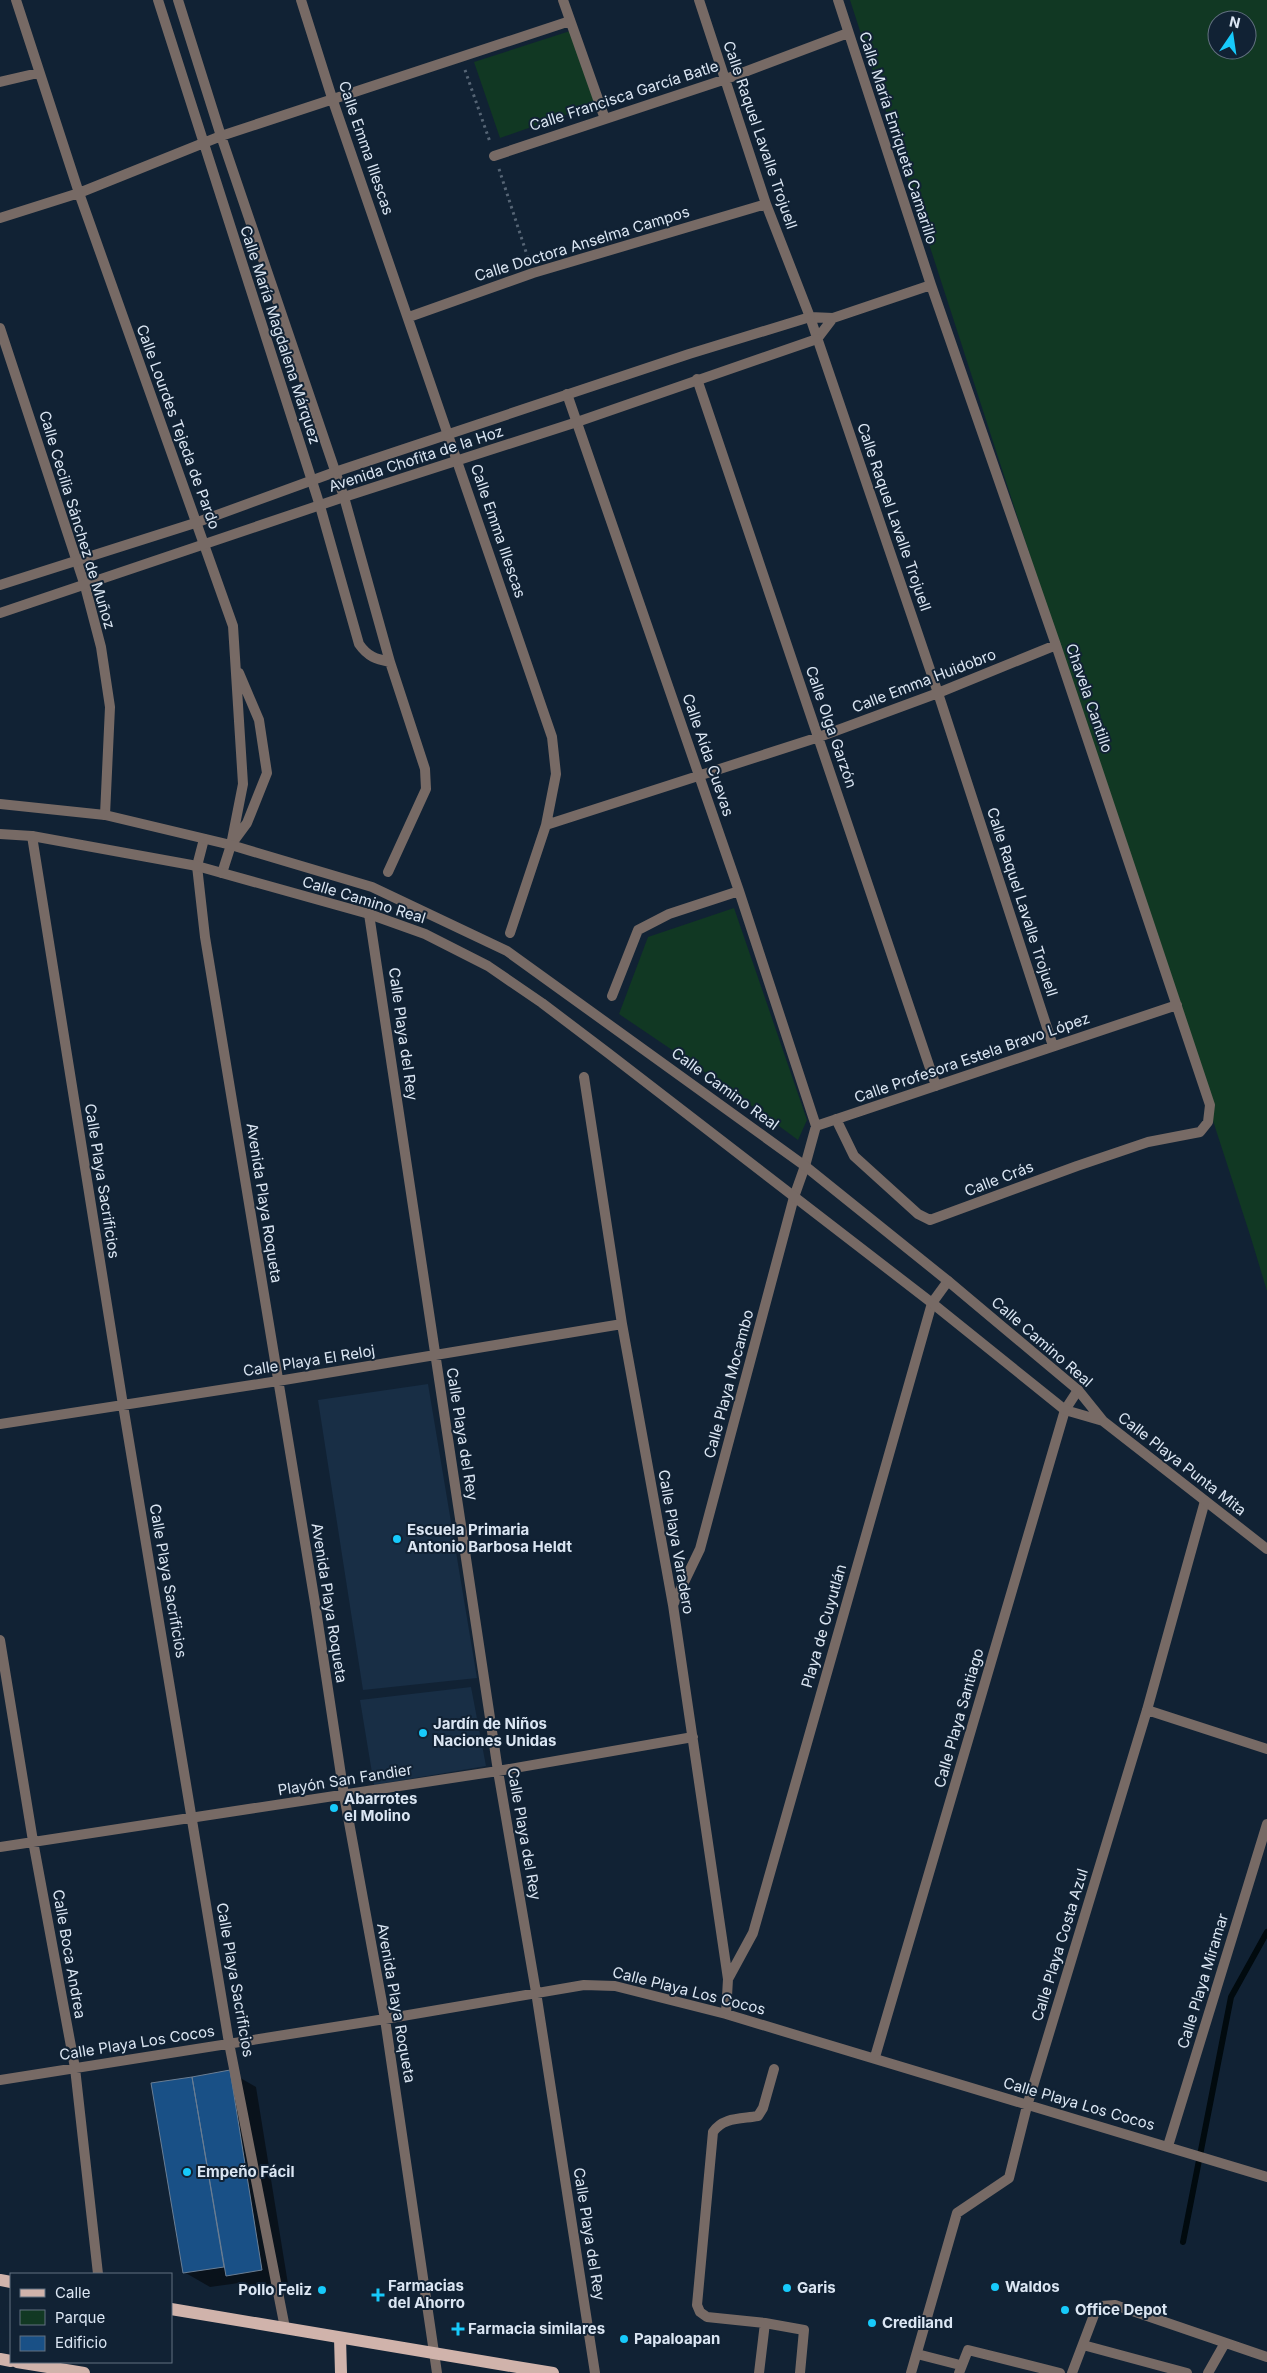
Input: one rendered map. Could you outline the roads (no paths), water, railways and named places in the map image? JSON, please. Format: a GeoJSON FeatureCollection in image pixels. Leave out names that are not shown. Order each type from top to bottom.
{"type":"FeatureCollection","features":[{"type":"Feature","properties":{"kind":"main road"},"geometry":{"type":"LineString","coordinates":[[172,2309],[553,2373]]}},
{"type":"Feature","properties":{"kind":"main road"},"geometry":{"type":"LineString","coordinates":[[340,2338],[341,2373]]}},
{"type":"Feature","properties":{"kind":"main road"},"geometry":{"type":"LineString","coordinates":[[23,2363],[84,2373]]}},
{"type":"Feature","properties":{"kind":"street","name":"Calle Lourdes Tejeda de Pardo"},"geometry":{"type":"LineString","coordinates":[[16,0],[79,193],[195,523],[206,545],[233,626],[244,784],[231,845],[222,874]]}},
{"type":"Feature","properties":{"kind":"street","name":"Calle María Magdalena Márquez"},"geometry":{"type":"LineString","coordinates":[[158,0],[320,506],[359,644],[365,653],[375,659],[390,662]]}},
{"type":"Feature","properties":{"kind":"street","name":"Calle María Magdalena Márquez"},"geometry":{"type":"LineString","coordinates":[[178,0],[221,136],[344,497],[390,662],[425,769],[426,789],[388,872]]}},
{"type":"Feature","properties":{"kind":"street","name":"Calle Emma Illescas"},"geometry":{"type":"LineString","coordinates":[[301,0],[333,101],[409,317],[552,737],[556,774],[546,825],[510,933]]}},
{"type":"Feature","properties":{"kind":"street"},"geometry":{"type":"LineString","coordinates":[[564,0],[606,119]]}},
{"type":"Feature","properties":{"kind":"street","name":"Calle Raquel Lavalle Trojuell"},"geometry":{"type":"LineString","coordinates":[[699,0],[766,204],[810,317],[938,693],[1053,1046]]}},
{"type":"Feature","properties":{"kind":"street","name":"Calle María Enriqueta Camarillo"},"geometry":{"type":"LineString","coordinates":[[838,0],[931,286]]}},
{"type":"Feature","properties":{"kind":"street"},"geometry":{"type":"LineString","coordinates":[[0,218],[79,193],[221,136],[333,101],[570,21]]}},
{"type":"Feature","properties":{"kind":"street","name":"Calle Francisca García Batle"},"geometry":{"type":"LineString","coordinates":[[494,156],[726,79],[848,33]]}},
{"type":"Feature","properties":{"kind":"street"},"geometry":{"type":"LineString","coordinates":[[0,82],[38,72]]}},
{"type":"Feature","properties":{"kind":"street","name":"Calle Doctora Anselma Campos"},"geometry":{"type":"LineString","coordinates":[[409,317],[533,272],[766,204]]}},
{"type":"Feature","properties":{"kind":"street","name":"Avenida Chofita de la Hoz"},"geometry":{"type":"LineString","coordinates":[[0,585],[195,523],[335,472],[567,394],[810,317],[832,318],[931,286]]}},
{"type":"Feature","properties":{"kind":"street","name":"Chavela Cantillo"},"geometry":{"type":"LineString","coordinates":[[931,286],[1056,645],[1177,1005],[1210,1105],[1208,1122]]}},
{"type":"Feature","properties":{"kind":"street"},"geometry":{"type":"LineString","coordinates":[[817,339],[832,318]]}},
{"type":"Feature","properties":{"kind":"street","name":"Calle Cecilia Sánchez de Muñoz"},"geometry":{"type":"LineString","coordinates":[[0,328],[84,586],[101,647],[110,707],[105,815]]}},
{"type":"Feature","properties":{"kind":"street","name":"Avenida Chofita de la Hoz"},"geometry":{"type":"LineString","coordinates":[[0,613],[344,497],[577,422],[817,339]]}},
{"type":"Feature","properties":{"kind":"street","name":"Calle Olga Garzón"},"geometry":{"type":"LineString","coordinates":[[697,379],[936,1086]]}},
{"type":"Feature","properties":{"kind":"street","name":"Calle Aída Cuevas"},"geometry":{"type":"LineString","coordinates":[[567,394],[740,891],[816,1126]]}},
{"type":"Feature","properties":{"kind":"street","name":"Calle Emma Huidobro"},"geometry":{"type":"LineString","coordinates":[[546,825],[819,737],[938,693],[1056,645]]}},
{"type":"Feature","properties":{"kind":"street"},"geometry":{"type":"LineString","coordinates":[[231,845],[247,823],[267,773],[259,720],[236,665]]}},
{"type":"Feature","properties":{"kind":"street","name":"Calle Camino Real"},"geometry":{"type":"LineString","coordinates":[[0,804],[105,815],[231,845],[372,887],[507,951],[806,1166],[1078,1390],[1103,1421]]}},
{"type":"Feature","properties":{"kind":"street","name":"Calle Camino Real"},"geometry":{"type":"LineString","coordinates":[[0,834],[32,836],[197,866],[370,914],[425,934],[488,966],[608,1053],[932,1303],[1065,1410],[1103,1421]]}},
{"type":"Feature","properties":{"kind":"street","name":"Calle Playa Sacrificios"},"geometry":{"type":"LineString","coordinates":[[32,836],[123,1405],[229,2043],[285,2328]]}},
{"type":"Feature","properties":{"kind":"street","name":"Avenida Playa Roqueta"},"geometry":{"type":"LineString","coordinates":[[204,839],[197,866],[205,937],[344,1795],[385,2019],[437,2373]]}},
{"type":"Feature","properties":{"kind":"street"},"geometry":{"type":"LineString","coordinates":[[612,996],[638,930],[669,914],[740,891]]}},
{"type":"Feature","properties":{"kind":"street","name":"Calle Playa del Rey"},"geometry":{"type":"LineString","coordinates":[[370,914],[498,1771],[536,1992],[595,2373]]}},
{"type":"Feature","properties":{"kind":"street","name":"Calle Profesora Estela Bravo López"},"geometry":{"type":"LineString","coordinates":[[816,1126],[1177,1005]]}},
{"type":"Feature","properties":{"kind":"street","name":"Calle Playa Varadero"},"geometry":{"type":"LineString","coordinates":[[584,1077],[622,1324],[673,1605],[728,1978],[726,2014]]}},
{"type":"Feature","properties":{"kind":"street","name":"Calle Crás"},"geometry":{"type":"LineString","coordinates":[[836,1119],[854,1156],[918,1214],[930,1220],[1148,1142],[1200,1132],[1208,1122]]}},
{"type":"Feature","properties":{"kind":"street"},"geometry":{"type":"LineString","coordinates":[[806,1166],[816,1126]]}},
{"type":"Feature","properties":{"kind":"street","name":"Calle Playa Mocambo"},"geometry":{"type":"LineString","coordinates":[[673,1605],[700,1549],[794,1198],[806,1166]]}},
{"type":"Feature","properties":{"kind":"street","name":"Playa de Cuyutlán"},"geometry":{"type":"LineString","coordinates":[[728,1978],[753,1933],[932,1303],[948,1281]]}},
{"type":"Feature","properties":{"kind":"street","name":"Calle Playa El Reloj"},"geometry":{"type":"LineString","coordinates":[[0,1424],[278,1381],[622,1324]]}},
{"type":"Feature","properties":{"kind":"street","name":"Calle Playa Santiago"},"geometry":{"type":"LineString","coordinates":[[875,2057],[1065,1410],[1078,1390]]}},
{"type":"Feature","properties":{"kind":"street","name":"Calle Playa Punta Mita"},"geometry":{"type":"LineString","coordinates":[[1103,1421],[1267,1549]]}},
{"type":"Feature","properties":{"kind":"street","name":"Calle Playa Costa Azul"},"geometry":{"type":"LineString","coordinates":[[912,2373],[957,2213],[1009,2178],[1027,2106],[1146,1710],[1205,1501]]}},
{"type":"Feature","properties":{"kind":"street","name":"Calle Boca Andrea"},"geometry":{"type":"LineString","coordinates":[[0,1640],[33,1841],[75,2068],[98,2273]]}},
{"type":"Feature","properties":{"kind":"street"},"geometry":{"type":"LineString","coordinates":[[1146,1710],[1267,1749]]}},
{"type":"Feature","properties":{"kind":"street","name":"Playón San Fandier"},"geometry":{"type":"LineString","coordinates":[[0,1847],[498,1771],[693,1737]]}},
{"type":"Feature","properties":{"kind":"street","name":"Calle Playa Miramar"},"geometry":{"type":"LineString","coordinates":[[1168,2146],[1267,1824]]}},
{"type":"Feature","properties":{"kind":"street","name":"Calle Playa Los Cocos"},"geometry":{"type":"LineString","coordinates":[[0,2080],[385,2019],[536,1992],[584,1985],[615,1986],[726,2014],[875,2057],[1027,2106],[1168,2146],[1267,2177]]}},
{"type":"Feature","properties":{"kind":"street"},"geometry":{"type":"LineString","coordinates":[[774,2069],[763,2108],[758,2116],[727,2121],[719,2124],[713,2132],[697,2305],[700,2312],[707,2317],[765,2323],[804,2330],[800,2373]]}},
{"type":"Feature","properties":{"kind":"street"},"geometry":{"type":"LineString","coordinates":[[1072,2373],[1094,2314],[1101,2306],[1115,2305],[1267,2357]]}},
{"type":"Feature","properties":{"kind":"street"},"geometry":{"type":"LineString","coordinates":[[759,2373],[765,2323]]}},
{"type":"Feature","properties":{"kind":"street"},"geometry":{"type":"LineString","coordinates":[[1208,2373],[1225,2343]]}},
{"type":"Feature","properties":{"kind":"street"},"geometry":{"type":"LineString","coordinates":[[1082,2345],[1187,2373]]}},
{"type":"Feature","properties":{"kind":"street"},"geometry":{"type":"LineString","coordinates":[[917,2354],[960,2369],[965,2353],[968,2350],[972,2350],[1060,2373]]}},
{"type":"Feature","properties":{"kind":"waterway"},"geometry":{"type":"LineString","coordinates":[[1183,2242],[1231,1997],[1267,1932]]}},
{"type":"Feature","properties":{"kind":"place","name":"Escuela Primaria Antonio Barbosa Heldt"},"geometry":{"type":"Point","coordinates":[397,1539]}},
{"type":"Feature","properties":{"kind":"place","name":"Jardín de Niños Naciones Unidas"},"geometry":{"type":"Point","coordinates":[423,1733]}},
{"type":"Feature","properties":{"kind":"place","name":"Abarrotes el Molino"},"geometry":{"type":"Point","coordinates":[334,1808]}},
{"type":"Feature","properties":{"kind":"place","name":"Empeño Fácil"},"geometry":{"type":"Point","coordinates":[187,2172]}},
{"type":"Feature","properties":{"kind":"place","name":"Waldos"},"geometry":{"type":"Point","coordinates":[995,2287]}},
{"type":"Feature","properties":{"kind":"place","name":"Garis"},"geometry":{"type":"Point","coordinates":[787,2288]}},
{"type":"Feature","properties":{"kind":"place","name":"Pollo Feliz"},"geometry":{"type":"Point","coordinates":[322,2290]}},
{"type":"Feature","properties":{"kind":"place","name":"Farmacias del Ahorro"},"geometry":{"type":"Point","coordinates":[378,2295]}},
{"type":"Feature","properties":{"kind":"place","name":"Office Depot"},"geometry":{"type":"Point","coordinates":[1065,2310]}},
{"type":"Feature","properties":{"kind":"place","name":"Crediland"},"geometry":{"type":"Point","coordinates":[872,2323]}},
{"type":"Feature","properties":{"kind":"place","name":"Farmacia similares"},"geometry":{"type":"Point","coordinates":[458,2329]}},
{"type":"Feature","properties":{"kind":"place","name":"Papaloapan"},"geometry":{"type":"Point","coordinates":[624,2339]}}]}
